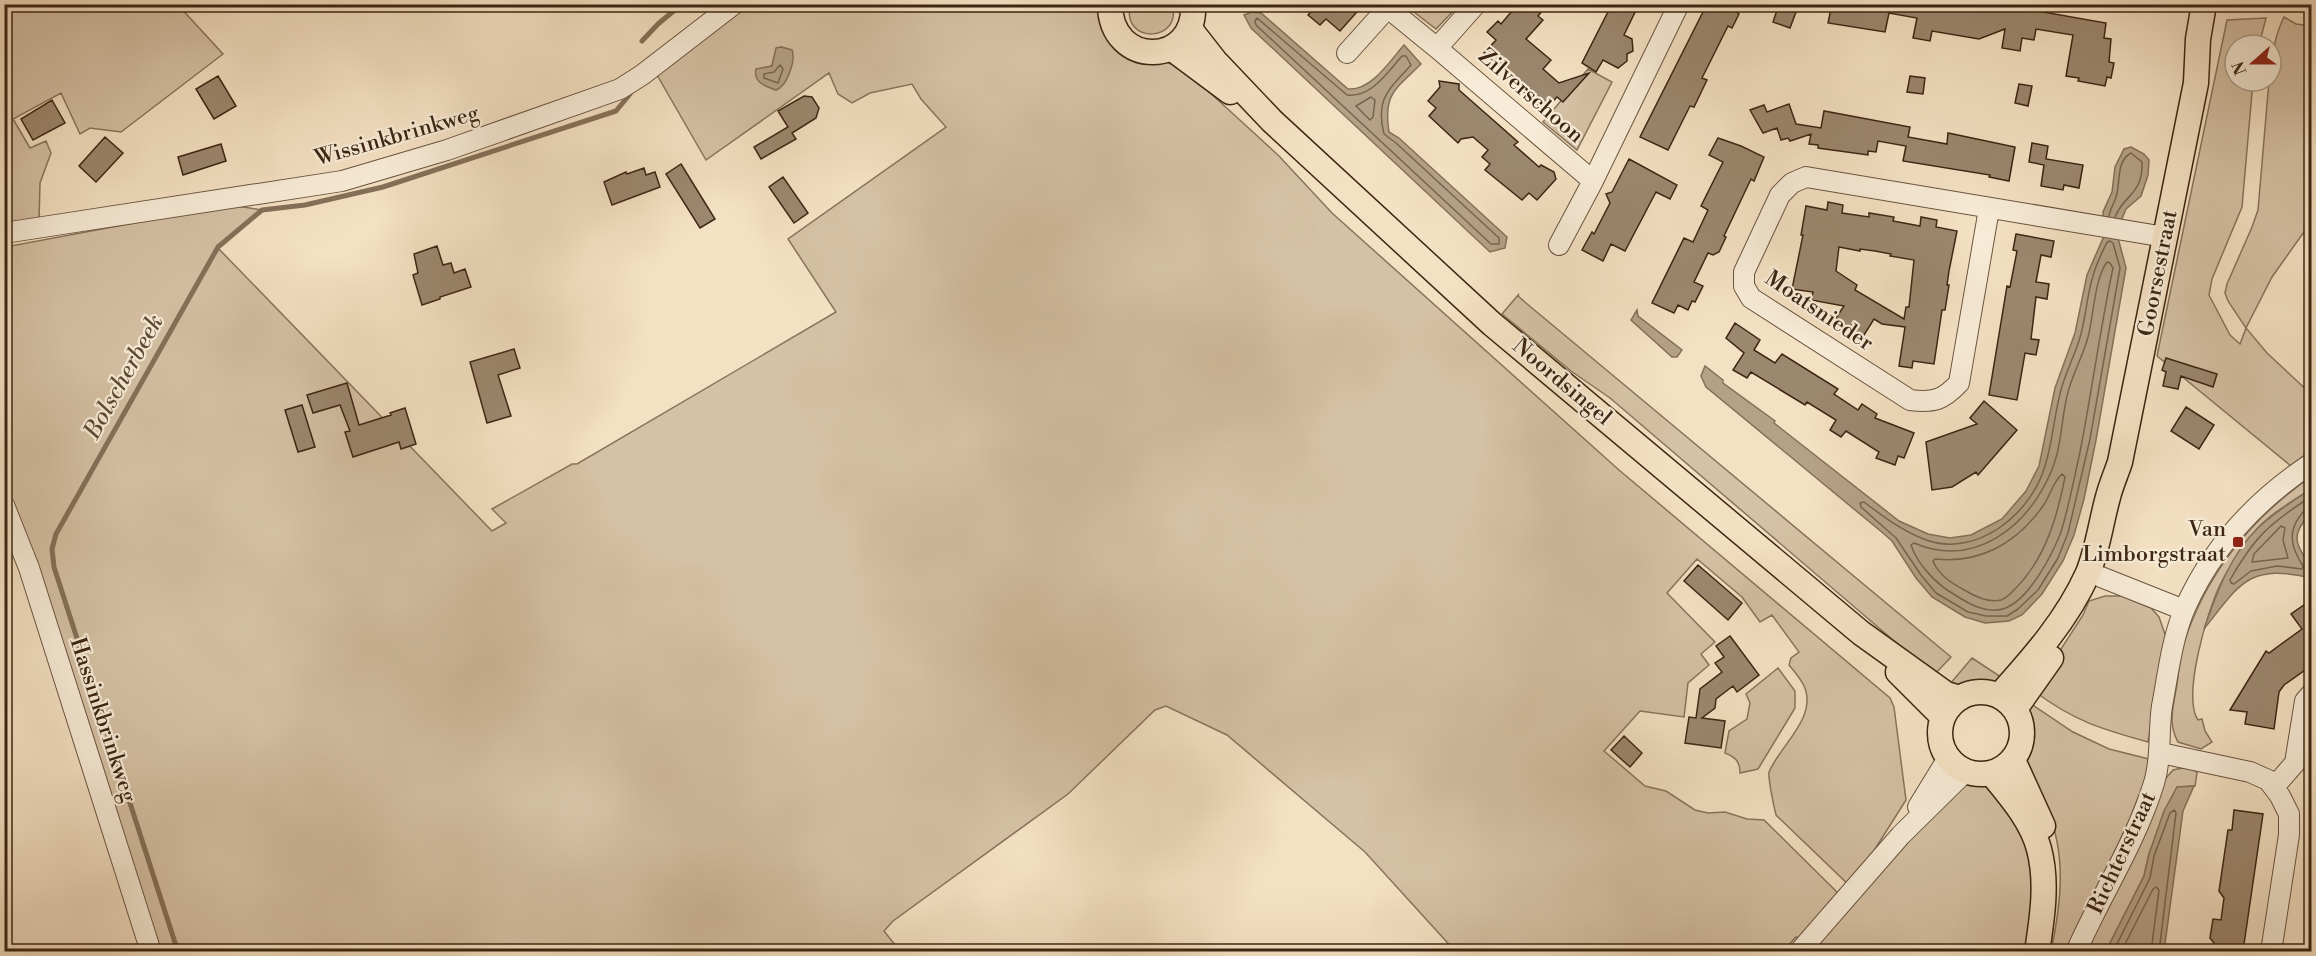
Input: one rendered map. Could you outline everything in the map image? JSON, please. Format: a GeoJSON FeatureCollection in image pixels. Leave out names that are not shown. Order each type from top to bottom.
{"type":"FeatureCollection","features":[{"type":"Feature","properties":{"kind":"main road"},"geometry":{"type":"LineString","coordinates":[[1110,4],[1110,18],[1115,33],[1126,44],[1142,52],[1159,52],[1172,48],[1184,38],[1190,29],[1193,4]]}},
{"type":"Feature","properties":{"kind":"main road","name":"Goorsestraat"},"geometry":{"type":"LineString","coordinates":[[2007,702],[2044,644],[2094,574],[2108,496],[2120,462],[2196,83],[2198,39],[2204,4]]}},
{"type":"Feature","properties":{"kind":"main road","name":"Goorsestraat"},"geometry":{"type":"LineString","coordinates":[[2196,83],[2215,33],[2221,4]]}},
{"type":"Feature","properties":{"kind":"main road","name":"Noordsingel"},"geometry":{"type":"LineString","coordinates":[[1190,29],[1215,61],[1272,121],[1492,324],[1861,633],[1946,694],[1960,698]]}},
{"type":"Feature","properties":{"kind":"main road","name":"Noordsingel"},"geometry":{"type":"LineString","coordinates":[[1172,48],[1272,121]]}},
{"type":"Feature","properties":{"kind":"main road","name":"Noordsingel"},"geometry":{"type":"LineString","coordinates":[[1861,633],[1943,717]]}},
{"type":"Feature","properties":{"kind":"main road"},"geometry":{"type":"LineString","coordinates":[[1976,692],[1986,692],[2007,702],[2021,722],[2023,736],[2020,749],[2013,760],[2001,770],[1981,775],[1957,765],[1942,745],[1940,734],[1943,717],[1950,706],[1960,698],[1976,692]]}},
{"type":"Feature","properties":{"kind":"main road"},"geometry":{"type":"LineString","coordinates":[[2013,760],[2040,819],[2050,848],[2051,885],[2043,906]]}},
{"type":"Feature","properties":{"kind":"main road"},"geometry":{"type":"LineString","coordinates":[[1992,774],[2010,795],[2029,825],[2039,848],[2043,906],[2037,951]]}},
{"type":"Feature","properties":{"kind":"street","name":"Wissinkbrinkweg"},"geometry":{"type":"LineString","coordinates":[[4,233],[342,181],[447,150],[620,89],[642,75],[734,4]]}},
{"type":"Feature","properties":{"kind":"street"},"geometry":{"type":"LineString","coordinates":[[1437,48],[1476,4]]}},
{"type":"Feature","properties":{"kind":"street","name":"Zilverschoon"},"geometry":{"type":"LineString","coordinates":[[1559,245],[1593,181],[1679,4]]}},
{"type":"Feature","properties":{"kind":"street"},"geometry":{"type":"LineString","coordinates":[[1347,53],[1390,6]]}},
{"type":"Feature","properties":{"kind":"street","name":"Zilverschoon"},"geometry":{"type":"LineString","coordinates":[[1390,6],[1593,181]]}},
{"type":"Feature","properties":{"kind":"street","name":"Moatsnieder"},"geometry":{"type":"LineString","coordinates":[[1989,209],[1959,383],[1947,396],[1927,402],[1910,400],[1751,298],[1744,286],[1744,272],[1780,195],[1792,183],[1806,177],[2165,237]]}},
{"type":"Feature","properties":{"kind":"street","name":"Richterstraat"},"geometry":{"type":"LineString","coordinates":[[2076,951],[2143,813],[2155,781],[2161,753],[2161,712],[2184,610],[2214,556],[2243,519],[2279,485],[2312,463]]}},
{"type":"Feature","properties":{"kind":"street","name":"Hassinkbrinkweg"},"geometry":{"type":"LineString","coordinates":[[4,505],[29,568],[151,951]]}},
{"type":"Feature","properties":{"kind":"street"},"geometry":{"type":"LineString","coordinates":[[2094,574],[2184,610]]}},
{"type":"Feature","properties":{"kind":"street"},"geometry":{"type":"LineString","coordinates":[[2274,787],[2295,763],[2305,701],[2312,693]]}},
{"type":"Feature","properties":{"kind":"street"},"geometry":{"type":"LineString","coordinates":[[2161,753],[2250,772],[2268,780],[2274,787],[2289,814],[2289,835],[2271,951]]}},
{"type":"Feature","properties":{"kind":"street"},"geometry":{"type":"LineString","coordinates":[[1799,951],[1901,835],[1957,765]]}},
{"type":"Feature","properties":{"kind":"shaded area"},"geometry":{"type":"Polygon","coordinates":[[[5,5],[178,5],[223,54],[121,132],[90,128],[80,134],[61,93],[13,119],[30,148],[46,141],[51,153],[40,183],[39,221],[5,227],[5,5]]]}},
{"type":"Feature","properties":{"kind":"shaded area"},"geometry":{"type":"Polygon","coordinates":[[[748,5],[1101,5],[1162,61],[1175,65],[1207,90],[1279,156],[1332,213],[1619,470],[1890,698],[1894,707],[1906,800],[1851,887],[1776,815],[1769,772],[1803,719],[1806,707],[1807,696],[1803,684],[1789,665],[1791,658],[1799,652],[1772,615],[1760,622],[1742,597],[1697,559],[1667,593],[1715,642],[1701,654],[1709,665],[1688,683],[1684,717],[1640,711],[1604,751],[1645,786],[1666,791],[1695,810],[1708,813],[1725,812],[1747,819],[1764,820],[1842,897],[1803,940],[1796,937],[1783,951],[1657,951],[1654,948],[1630,946],[1624,952],[1455,951],[1365,852],[1227,735],[1166,706],[1155,710],[1068,794],[893,921],[884,931],[900,951],[161,951],[34,561],[5,482],[5,247],[231,205],[262,210],[218,248],[492,531],[506,523],[492,509],[572,464],[577,464],[836,312],[788,239],[946,127],[921,99],[912,84],[870,93],[852,103],[838,94],[829,73],[706,160],[657,75],[748,5]],[[781,47],[774,57],[772,66],[769,67],[766,86],[776,90],[792,50],[781,47]]]}},
{"type":"Feature","properties":{"kind":"shaded area"},"geometry":{"type":"Polygon","coordinates":[[[1130,5],[1172,5],[1173,17],[1169,26],[1161,32],[1143,33],[1135,27],[1130,18],[1130,5]]]}},
{"type":"Feature","properties":{"kind":"shaded area"},"geometry":{"type":"Polygon","coordinates":[[[1405,5],[1434,5],[1439,10],[1445,5],[1459,5],[1436,29],[1405,5]]]}},
{"type":"Feature","properties":{"kind":"shaded area"},"geometry":{"type":"Polygon","coordinates":[[[2284,17],[2296,24],[2311,26],[2311,222],[2272,277],[2246,328],[2225,293],[2258,210],[2268,93],[2283,93],[2283,33],[2278,33],[2284,17]]]}},
{"type":"Feature","properties":{"kind":"shaded area"},"geometry":{"type":"Polygon","coordinates":[[[2266,18],[2262,33],[2224,33],[2227,20],[2266,18]]]}},
{"type":"Feature","properties":{"kind":"shaded area"},"geometry":{"type":"Polygon","coordinates":[[[2223,39],[2223,93],[2252,93],[2242,207],[2212,279],[2209,295],[2230,335],[2240,344],[2246,328],[2267,353],[2311,394],[2311,450],[2291,466],[2157,356],[2223,39]]]}},
{"type":"Feature","properties":{"kind":"shaded area"},"geometry":{"type":"Polygon","coordinates":[[[1588,69],[1612,82],[1577,150],[1543,122],[1588,69]]]}},
{"type":"Feature","properties":{"kind":"shaded area"},"geometry":{"type":"Polygon","coordinates":[[[1519,294],[1518,296],[1526,303],[1951,657],[1934,675],[1610,398],[1571,371],[1502,314],[1519,294]]]}},
{"type":"Feature","properties":{"kind":"shaded area"},"geometry":{"type":"Polygon","coordinates":[[[2311,477],[2311,489],[2275,513],[2256,530],[2219,587],[2208,615],[2198,654],[2193,693],[2198,720],[2202,719],[2205,731],[2212,742],[2201,749],[2178,742],[2173,728],[2172,713],[2181,658],[2193,618],[2205,594],[2218,571],[2251,529],[2269,510],[2311,477]]]}},
{"type":"Feature","properties":{"kind":"shaded area"},"geometry":{"type":"Polygon","coordinates":[[[2105,596],[2122,596],[2151,608],[2159,617],[2166,637],[2148,742],[2088,723],[2062,710],[2034,691],[2083,615],[2089,601],[2105,596]]]}},
{"type":"Feature","properties":{"kind":"shaded area"},"geometry":{"type":"Polygon","coordinates":[[[1972,658],[2004,679],[1978,687],[1949,685],[1972,658]]]}},
{"type":"Feature","properties":{"kind":"shaded area"},"geometry":{"type":"Polygon","coordinates":[[[1778,668],[1795,691],[1795,708],[1758,769],[1740,773],[1736,760],[1725,753],[1729,731],[1747,719],[1750,703],[1746,694],[1778,668]]]}},
{"type":"Feature","properties":{"kind":"shaded area"},"geometry":{"type":"Polygon","coordinates":[[[2031,704],[2073,732],[2109,749],[2153,760],[2129,821],[2068,951],[2051,951],[2059,898],[2060,862],[2047,809],[2025,767],[2029,742],[2028,730],[2023,717],[2031,704]]]}},
{"type":"Feature","properties":{"kind":"shaded area"},"geometry":{"type":"Polygon","coordinates":[[[2193,768],[2197,773],[2195,786],[2177,787],[2149,854],[2144,876],[2106,951],[2086,952],[2160,785],[2173,770],[2193,768]]]}},
{"type":"Feature","properties":{"kind":"shaded area"},"geometry":{"type":"Polygon","coordinates":[[[1971,781],[1987,787],[2026,832],[2036,877],[2026,951],[1812,952],[1953,789],[1971,781]]]}},
{"type":"Feature","properties":{"kind":"water"},"geometry":{"type":"Polygon","coordinates":[[[1252,12],[1261,13],[1348,89],[1364,85],[1372,80],[1404,45],[1421,64],[1393,93],[1388,108],[1389,132],[1399,138],[1507,237],[1505,248],[1490,252],[1251,28],[1244,15],[1252,12]]]}},
{"type":"Feature","properties":{"kind":"water"},"geometry":{"type":"Polygon","coordinates":[[[776,48],[792,50],[793,60],[784,84],[776,90],[758,81],[756,69],[772,66],[776,48]]]}},
{"type":"Feature","properties":{"kind":"water"},"geometry":{"type":"Polygon","coordinates":[[[2131,147],[2144,154],[2149,160],[2148,175],[2141,196],[2126,209],[2121,221],[2118,238],[2126,268],[2096,440],[2074,535],[2063,561],[2042,594],[2022,615],[2009,621],[1985,623],[1965,617],[1932,597],[1916,578],[1892,541],[1706,387],[1701,376],[1705,366],[1723,380],[1723,383],[1775,421],[1774,423],[1899,521],[1928,534],[1950,538],[1971,535],[2002,519],[2026,491],[2039,466],[2055,388],[2075,333],[2087,275],[2104,236],[2103,212],[2112,192],[2115,167],[2124,149],[2131,147]]]}},
{"type":"Feature","properties":{"kind":"water"},"geometry":{"type":"Polygon","coordinates":[[[1637,310],[1638,316],[1682,350],[1677,357],[1672,357],[1631,320],[1637,310]]]}},
{"type":"Feature","properties":{"kind":"water"},"geometry":{"type":"Polygon","coordinates":[[[2311,489],[2311,511],[2300,528],[2297,538],[2299,548],[2309,566],[2311,578],[2273,573],[2247,581],[2227,600],[2204,629],[2226,575],[2240,549],[2271,516],[2311,489]]]}},
{"type":"Feature","properties":{"kind":"water"},"geometry":{"type":"Polygon","coordinates":[[[2194,786],[2183,811],[2164,951],[2106,951],[2144,876],[2164,811],[2177,787],[2194,786]]]}},
{"type":"Feature","properties":{"kind":"building"},"geometry":{"type":"Polygon","coordinates":[[[1310,4],[1364,4],[1340,31],[1326,19],[1320,25],[1308,15],[1314,9],[1310,4]]]}},
{"type":"Feature","properties":{"kind":"building"},"geometry":{"type":"Polygon","coordinates":[[[1518,4],[1548,4],[1538,16],[1543,20],[1526,39],[1551,60],[1543,69],[1559,83],[1589,73],[1563,102],[1557,97],[1548,107],[1538,105],[1535,95],[1525,94],[1522,86],[1484,53],[1496,40],[1487,32],[1498,21],[1501,24],[1518,4]]]}},
{"type":"Feature","properties":{"kind":"building"},"geometry":{"type":"Polygon","coordinates":[[[1612,4],[1639,4],[1624,35],[1632,39],[1633,51],[1627,54],[1627,61],[1618,68],[1603,60],[1596,72],[1582,63],[1612,4]]]}},
{"type":"Feature","properties":{"kind":"building"},"geometry":{"type":"Polygon","coordinates":[[[1707,4],[1735,4],[1733,9],[1739,14],[1732,28],[1728,26],[1702,78],[1707,80],[1694,107],[1690,106],[1668,150],[1640,137],[1707,4]]]}},
{"type":"Feature","properties":{"kind":"building"},"geometry":{"type":"Polygon","coordinates":[[[1779,4],[1799,4],[1790,28],[1773,22],[1779,4]]]}},
{"type":"Feature","properties":{"kind":"building"},"geometry":{"type":"Polygon","coordinates":[[[1832,4],[1968,4],[2019,12],[2020,8],[2106,23],[2104,38],[2111,39],[2109,62],[2114,63],[2111,78],[2107,77],[2105,86],[2078,81],[2079,78],[2066,76],[2073,35],[2036,29],[2034,40],[2022,38],[2020,51],[2002,48],[2005,29],[1979,39],[1932,31],[1930,41],[1913,38],[1917,18],[1889,13],[1885,32],[1828,23],[1832,4]]]}},
{"type":"Feature","properties":{"kind":"building"},"geometry":{"type":"Polygon","coordinates":[[[218,76],[236,106],[214,119],[196,89],[218,76]]]}},
{"type":"Feature","properties":{"kind":"building"},"geometry":{"type":"Polygon","coordinates":[[[1910,76],[1925,78],[1923,94],[1907,92],[1910,76]]]}},
{"type":"Feature","properties":{"kind":"building"},"geometry":{"type":"Polygon","coordinates":[[[1439,81],[1459,84],[1459,90],[1518,142],[1514,145],[1539,167],[1541,165],[1554,172],[1556,179],[1537,200],[1529,193],[1522,200],[1485,170],[1490,164],[1482,157],[1488,150],[1473,137],[1461,139],[1458,143],[1429,116],[1436,108],[1428,101],[1440,87],[1439,81]]]}},
{"type":"Feature","properties":{"kind":"building"},"geometry":{"type":"Polygon","coordinates":[[[2019,84],[2032,86],[2028,106],[2015,103],[2019,84]]]}},
{"type":"Feature","properties":{"kind":"building"},"geometry":{"type":"Polygon","coordinates":[[[804,96],[812,97],[819,108],[816,118],[792,133],[796,139],[761,159],[754,147],[788,127],[778,111],[804,96]]]}},
{"type":"Feature","properties":{"kind":"building"},"geometry":{"type":"Polygon","coordinates":[[[52,100],[65,123],[33,140],[21,119],[52,100]]]}},
{"type":"Feature","properties":{"kind":"building"},"geometry":{"type":"Polygon","coordinates":[[[1789,104],[1796,124],[1821,128],[1824,111],[1910,127],[1908,137],[1947,144],[1948,133],[2015,147],[2009,181],[1989,177],[1990,175],[1903,161],[1906,146],[1878,141],[1876,152],[1868,151],[1868,155],[1818,148],[1818,145],[1809,144],[1811,134],[1790,141],[1788,138],[1781,140],[1777,128],[1763,133],[1750,110],[1764,105],[1767,112],[1789,104]]]}},
{"type":"Feature","properties":{"kind":"building"},"geometry":{"type":"Polygon","coordinates":[[[105,137],[123,153],[96,182],[79,166],[105,137]]]}},
{"type":"Feature","properties":{"kind":"building"},"geometry":{"type":"Polygon","coordinates":[[[1718,138],[1764,157],[1754,181],[1751,179],[1724,236],[1726,237],[1719,252],[1713,255],[1708,253],[1694,282],[1703,286],[1695,302],[1692,301],[1688,310],[1678,305],[1674,313],[1652,303],[1684,238],[1693,242],[1708,210],[1701,206],[1723,162],[1709,155],[1718,138]]]}},
{"type":"Feature","properties":{"kind":"building"},"geometry":{"type":"Polygon","coordinates":[[[2032,143],[2048,146],[2046,159],[2083,165],[2079,188],[2064,185],[2063,190],[2041,186],[2044,165],[2029,162],[2032,143]]]}},
{"type":"Feature","properties":{"kind":"building"},"geometry":{"type":"Polygon","coordinates":[[[221,144],[226,161],[183,175],[178,157],[221,144]]]}},
{"type":"Feature","properties":{"kind":"building"},"geometry":{"type":"Polygon","coordinates":[[[1629,159],[1677,185],[1670,199],[1656,192],[1625,251],[1611,244],[1603,261],[1582,250],[1592,232],[1594,234],[1610,203],[1606,194],[1612,192],[1629,159]]]}},
{"type":"Feature","properties":{"kind":"building"},"geometry":{"type":"Polygon","coordinates":[[[681,164],[715,219],[700,228],[666,174],[681,164]]]}},
{"type":"Feature","properties":{"kind":"building"},"geometry":{"type":"Polygon","coordinates":[[[644,168],[646,175],[655,172],[660,187],[612,205],[604,182],[626,172],[627,174],[644,168]]]}},
{"type":"Feature","properties":{"kind":"building"},"geometry":{"type":"Polygon","coordinates":[[[783,177],[808,213],[794,223],[769,187],[783,177]]]}},
{"type":"Feature","properties":{"kind":"building"},"geometry":{"type":"Polygon","coordinates":[[[1828,202],[1843,205],[1842,213],[1869,217],[1869,213],[1894,217],[1893,221],[1920,226],[1921,217],[1937,220],[1936,227],[1957,231],[1934,364],[1913,361],[1912,368],[1899,366],[1905,327],[1882,324],[1874,319],[1864,335],[1860,333],[1859,336],[1838,323],[1840,320],[1836,318],[1844,306],[1811,300],[1813,292],[1792,289],[1803,235],[1801,235],[1806,206],[1827,210],[1828,202]],[[1839,247],[1836,271],[1857,285],[1855,290],[1904,319],[1906,307],[1909,307],[1914,260],[1875,251],[1860,249],[1860,251],[1839,247]]]}},
{"type":"Feature","properties":{"kind":"building"},"geometry":{"type":"Polygon","coordinates":[[[2016,234],[2054,241],[2051,257],[2041,255],[2036,282],[2049,284],[2047,299],[2036,297],[2031,339],[2039,340],[2036,355],[2025,353],[2017,400],[1989,395],[2007,286],[2010,287],[2017,251],[2013,250],[2016,234]]]}},
{"type":"Feature","properties":{"kind":"building"},"geometry":{"type":"Polygon","coordinates":[[[437,246],[443,265],[451,263],[454,273],[465,269],[471,287],[422,305],[413,275],[418,273],[414,254],[437,246]]]}},
{"type":"Feature","properties":{"kind":"building"},"geometry":{"type":"Polygon","coordinates":[[[1735,323],[1760,340],[1754,350],[1775,363],[1782,354],[1838,389],[1834,394],[1858,410],[1862,404],[1877,414],[1875,418],[1914,433],[1904,458],[1898,456],[1895,465],[1876,458],[1879,452],[1846,431],[1841,437],[1830,430],[1836,420],[1807,402],[1805,405],[1751,372],[1747,378],[1733,370],[1744,353],[1726,338],[1735,323]]]}},
{"type":"Feature","properties":{"kind":"building"},"geometry":{"type":"Polygon","coordinates":[[[514,349],[520,368],[498,375],[511,416],[487,423],[470,362],[514,349]]]}},
{"type":"Feature","properties":{"kind":"building"},"geometry":{"type":"Polygon","coordinates":[[[2166,358],[2217,374],[2213,387],[2181,376],[2178,389],[2163,386],[2166,372],[2162,370],[2166,358]]]}},
{"type":"Feature","properties":{"kind":"building"},"geometry":{"type":"Polygon","coordinates":[[[347,383],[359,425],[405,408],[416,444],[401,449],[399,442],[353,457],[345,432],[350,431],[340,405],[313,413],[307,395],[347,383]]]}},
{"type":"Feature","properties":{"kind":"building"},"geometry":{"type":"Polygon","coordinates":[[[1984,401],[2017,430],[1978,475],[1976,472],[1952,487],[1932,490],[1926,442],[1977,424],[1970,418],[1984,401]]]}},
{"type":"Feature","properties":{"kind":"building"},"geometry":{"type":"Polygon","coordinates":[[[302,405],[315,447],[298,452],[285,410],[302,405]]]}},
{"type":"Feature","properties":{"kind":"building"},"geometry":{"type":"Polygon","coordinates":[[[2186,407],[2214,425],[2199,449],[2171,431],[2186,407]]]}},
{"type":"Feature","properties":{"kind":"building"},"geometry":{"type":"Polygon","coordinates":[[[1698,565],[1742,603],[1728,620],[1684,581],[1698,565]]]}},
{"type":"Feature","properties":{"kind":"building"},"geometry":{"type":"Polygon","coordinates":[[[2304,605],[2312,614],[2312,665],[2284,685],[2279,692],[2274,729],[2245,724],[2247,712],[2230,710],[2266,651],[2269,653],[2302,629],[2291,614],[2304,605]]]}},
{"type":"Feature","properties":{"kind":"building"},"geometry":{"type":"Polygon","coordinates":[[[1730,636],[1759,675],[1737,692],[1733,686],[1716,699],[1715,708],[1702,718],[1725,721],[1721,748],[1685,743],[1689,717],[1696,718],[1700,689],[1722,672],[1715,663],[1724,657],[1716,646],[1730,636]]]}},
{"type":"Feature","properties":{"kind":"building"},"geometry":{"type":"Polygon","coordinates":[[[1624,736],[1642,753],[1630,767],[1611,750],[1624,736]]]}},
{"type":"Feature","properties":{"kind":"building"},"geometry":{"type":"Polygon","coordinates":[[[2234,810],[2263,814],[2243,951],[2220,951],[2210,938],[2213,919],[2221,920],[2224,898],[2219,891],[2228,830],[2232,830],[2234,810]]]}},
{"type":"Feature","properties":{"kind":"waterway","name":"Bolscherbeek"},"geometry":{"type":"LineString","coordinates":[[642,41],[682,4]]}},
{"type":"Feature","properties":{"kind":"waterway","name":"Bolscherbeek"},"geometry":{"type":"LineString","coordinates":[[178,952],[54,567],[52,549],[56,534],[218,247],[262,210],[305,205],[383,187],[616,111],[630,94]]}},
{"type":"Feature","properties":{"kind":"place","name":"Van Limborgstraat"},"geometry":{"type":"Point","coordinates":[2238,542]}}]}
